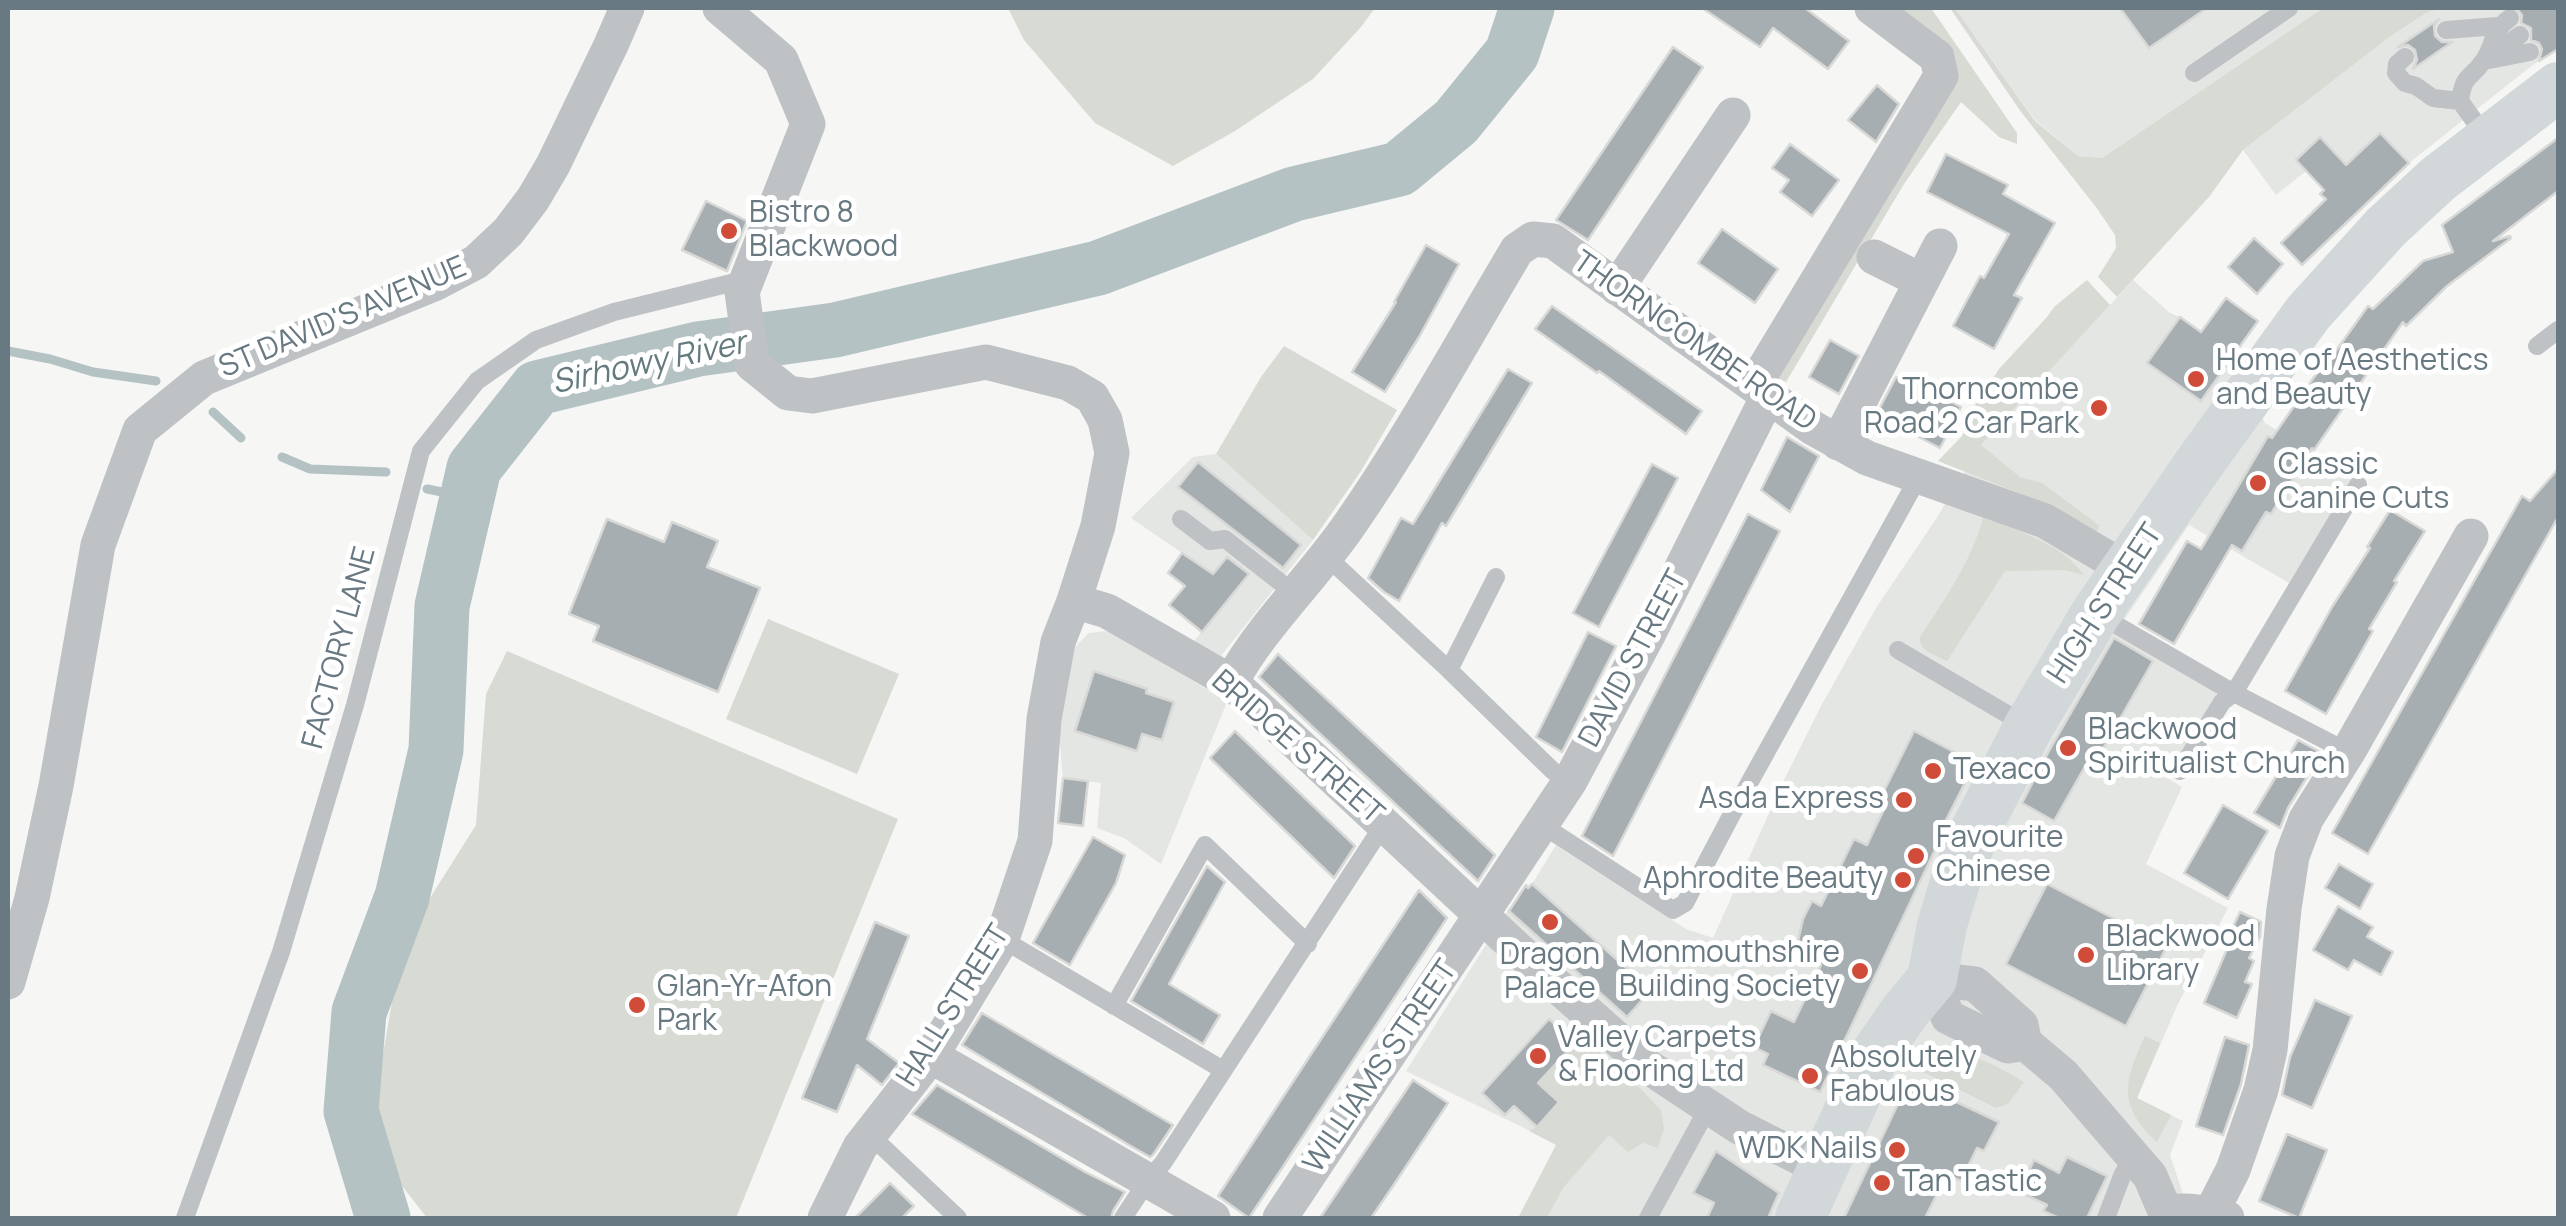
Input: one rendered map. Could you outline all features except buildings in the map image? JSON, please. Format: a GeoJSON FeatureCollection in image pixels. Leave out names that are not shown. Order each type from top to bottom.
{"type":"FeatureCollection","features":[{"type":"Feature","properties":{"kind":"main road","name":"HIGH STREET"},"geometry":{"type":"LineString","coordinates":[[1800,1218],[1874,1056],[1932,979],[1946,908],[1981,794],[2029,726],[2096,612],[2308,313],[2386,227],[2438,179],[2474,121],[2544,69]]}},
{"type":"Feature","properties":{"kind":"street","name":"ST DAVID'S AVENUE"},"geometry":{"type":"LineString","coordinates":[[8,982],[32,898],[56,786],[98,546],[140,430],[204,378],[436,284],[476,262],[508,232],[533,200],[627,8]]}},
{"type":"Feature","properties":{"kind":"street"},"geometry":{"type":"LineString","coordinates":[[720,8],[781,60],[808,124],[744,285],[752,364],[788,393],[812,396],[986,362],[1068,382],[1092,397],[1105,420],[1112,454],[1098,526],[1074,602]]}},
{"type":"Feature","properties":{"kind":"street","name":"DAVID STREET"},"geometry":{"type":"LineString","coordinates":[[1481,915],[1570,781],[1649,633],[1762,389],[1940,76],[1937,56],[1872,8]]}},
{"type":"Feature","properties":{"kind":"street"},"geometry":{"type":"LineString","coordinates":[[1617,288],[1734,115]]}},
{"type":"Feature","properties":{"kind":"street","name":"THORNCOMBE ROAD"},"geometry":{"type":"LineString","coordinates":[[1231,682],[1378,482],[1517,250],[1533,239],[1553,241],[1838,443],[1867,458],[2046,521],[2126,569]]}},
{"type":"Feature","properties":{"kind":"street"},"geometry":{"type":"LineString","coordinates":[[1838,443],[1940,246]]}},
{"type":"Feature","properties":{"kind":"street"},"geometry":{"type":"LineString","coordinates":[[1874,257],[1922,282]]}},
{"type":"Feature","properties":{"kind":"street"},"geometry":{"type":"LineString","coordinates":[[1932,979],[1948,1017],[2008,1046],[2025,1043],[2063,1075],[2150,1176],[2165,1215],[2188,1210],[2219,1216],[2261,1090],[2270,1050],[2292,856],[2306,820],[2471,536]]}},
{"type":"Feature","properties":{"kind":"street","name":"BRIDGE STREET"},"geometry":{"type":"LineString","coordinates":[[1074,602],[1107,612],[1231,682],[1650,1068],[1708,1108],[1822,1169]]}},
{"type":"Feature","properties":{"kind":"street","name":"HALL STREET"},"geometry":{"type":"LineString","coordinates":[[824,1218],[860,1146],[931,1056],[1002,939],[1035,840],[1044,719],[1058,642],[1074,602]]}},
{"type":"Feature","properties":{"kind":"street","name":"WILLIAMS STREET"},"geometry":{"type":"LineString","coordinates":[[1280,1218],[1481,915]]}},
{"type":"Feature","properties":{"kind":"street"},"geometry":{"type":"LineString","coordinates":[[931,1056],[1214,1218]]}},
{"type":"Feature","properties":{"kind":"lane"},"geometry":{"type":"LineString","coordinates":[[2194,73],[2289,8]]}},
{"type":"Feature","properties":{"kind":"lane"},"geometry":{"type":"LineString","coordinates":[[2446,30],[2504,22],[2484,61]]}},
{"type":"Feature","properties":{"kind":"lane"},"geometry":{"type":"LineString","coordinates":[[2474,121],[2462,81],[2520,35]]}},
{"type":"Feature","properties":{"kind":"lane"},"geometry":{"type":"LineString","coordinates":[[2405,57],[2397,64],[2396,74],[2404,83],[2416,86],[2474,121]]}},
{"type":"Feature","properties":{"kind":"lane"},"geometry":{"type":"LineString","coordinates":[[2484,61],[2544,69]]}},
{"type":"Feature","properties":{"kind":"lane","name":"FACTORY LANE"},"geometry":{"type":"LineString","coordinates":[[185,1218],[281,952],[355,705],[421,452],[477,381],[536,340],[614,312],[744,285]]}},
{"type":"Feature","properties":{"kind":"lane"},"geometry":{"type":"LineString","coordinates":[[2537,346],[2558,330]]}},
{"type":"Feature","properties":{"kind":"lane"},"geometry":{"type":"LineString","coordinates":[[1542,825],[1673,910],[1685,903],[1914,486],[1915,474]]}},
{"type":"Feature","properties":{"kind":"lane"},"geometry":{"type":"LineString","coordinates":[[2180,771],[2222,702],[2234,693],[2358,484]]}},
{"type":"Feature","properties":{"kind":"lane"},"geometry":{"type":"LineString","coordinates":[[1180,519],[1210,541],[1226,540],[1294,593]]}},
{"type":"Feature","properties":{"kind":"lane"},"geometry":{"type":"LineString","coordinates":[[1326,556],[1553,771],[1570,781]]}},
{"type":"Feature","properties":{"kind":"lane"},"geometry":{"type":"LineString","coordinates":[[1449,670],[1496,577]]}},
{"type":"Feature","properties":{"kind":"lane"},"geometry":{"type":"LineString","coordinates":[[2096,612],[2234,693],[2348,752]]}},
{"type":"Feature","properties":{"kind":"lane"},"geometry":{"type":"LineString","coordinates":[[1898,650],[2029,726]]}},
{"type":"Feature","properties":{"kind":"lane"},"geometry":{"type":"LineString","coordinates":[[1123,1218],[1384,824]]}},
{"type":"Feature","properties":{"kind":"lane"},"geometry":{"type":"LineString","coordinates":[[1114,1006],[1205,845],[1308,944]]}},
{"type":"Feature","properties":{"kind":"lane"},"geometry":{"type":"LineString","coordinates":[[1002,939],[1223,1070]]}},
{"type":"Feature","properties":{"kind":"lane"},"geometry":{"type":"LineString","coordinates":[[1648,1218],[1708,1108]]}},
{"type":"Feature","properties":{"kind":"lane"},"geometry":{"type":"LineString","coordinates":[[869,1134],[958,1218]]}},
{"type":"Feature","properties":{"kind":"lane"},"geometry":{"type":"LineString","coordinates":[[2106,1218],[2132,1158]]}},
{"type":"Feature","properties":{"kind":"shaded area"},"geometry":{"type":"Polygon","coordinates":[[[1008,8],[1375,8],[1313,79],[1173,166],[1095,123],[1024,40],[1008,8]]]}},
{"type":"Feature","properties":{"kind":"shaded area"},"geometry":{"type":"Polygon","coordinates":[[[1889,8],[1931,8],[2017,133],[2017,144],[1999,137],[1961,102],[1904,184],[1786,382],[1778,378],[1947,78],[1889,8]]]}},
{"type":"Feature","properties":{"kind":"shaded area"},"geometry":{"type":"Polygon","coordinates":[[[1950,8],[1955,8],[2035,121],[2078,156],[2102,158],[2323,8],[2447,8],[2428,12],[2391,36],[2243,150],[2209,197],[2117,297],[2098,277],[2116,248],[2115,235],[2021,112],[1950,8]]]}},
{"type":"Feature","properties":{"kind":"shaded area"},"geometry":{"type":"Polygon","coordinates":[[[1955,8],[2323,8],[2102,158],[2078,156],[2035,120],[1955,8]]]}},
{"type":"Feature","properties":{"kind":"shaded area"},"geometry":{"type":"Polygon","coordinates":[[[2447,8],[2558,8],[2558,49],[2409,163],[2347,222],[2320,194],[2324,189],[2306,171],[2276,195],[2243,150],[2391,36],[2428,12],[2447,8]]]}},
{"type":"Feature","properties":{"kind":"shaded area"},"geometry":{"type":"Polygon","coordinates":[[[2087,280],[2110,305],[1981,445],[2020,477],[2042,483],[2100,526],[2094,536],[2052,506],[1938,461],[1962,436],[1972,410],[1999,369],[2054,307],[2087,280]]]}},
{"type":"Feature","properties":{"kind":"shaded area"},"geometry":{"type":"Polygon","coordinates":[[[2133,280],[2170,313],[2234,355],[2265,423],[2355,476],[2289,583],[2189,525],[2124,620],[2217,693],[2167,778],[2182,787],[2146,864],[2228,908],[2177,1006],[2137,1098],[2183,1121],[2170,1155],[2188,1218],[1547,1218],[1577,1171],[1557,1144],[1406,1071],[1508,910],[1532,884],[1556,845],[1686,929],[1713,938],[1782,784],[1876,608],[1981,445],[2133,280]]]}},
{"type":"Feature","properties":{"kind":"shaded area"},"geometry":{"type":"Polygon","coordinates":[[[1284,346],[1397,410],[1313,540],[1216,454],[1284,346]]]}},
{"type":"Feature","properties":{"kind":"shaded area"},"geometry":{"type":"Polygon","coordinates":[[[1216,454],[1313,540],[1221,656],[1194,641],[1236,590],[1131,518],[1193,457],[1216,454]]]}},
{"type":"Feature","properties":{"kind":"shaded area"},"geometry":{"type":"Polygon","coordinates":[[[1983,518],[2052,547],[2084,575],[2064,570],[2005,571],[1947,661],[1925,649],[1920,637],[1964,565],[1983,518]]]}},
{"type":"Feature","properties":{"kind":"shaded area"},"geometry":{"type":"Polygon","coordinates":[[[768,619],[899,674],[857,774],[726,719],[768,619]]]}},
{"type":"Feature","properties":{"kind":"shaded area"},"geometry":{"type":"Polygon","coordinates":[[[1106,631],[1227,702],[1161,864],[1124,838],[1097,828],[1101,783],[1063,778],[1059,735],[1071,651],[1089,633],[1106,631]]]}},
{"type":"Feature","properties":{"kind":"shaded area"},"geometry":{"type":"Polygon","coordinates":[[[507,651],[898,819],[736,1218],[427,1218],[368,1142],[394,990],[418,917],[476,825],[486,694],[507,651]]]}},
{"type":"Feature","properties":{"kind":"shaded area"},"geometry":{"type":"Polygon","coordinates":[[[1581,1036],[1661,1110],[1664,1129],[1658,1148],[1643,1143],[1628,1152],[1609,1135],[1564,1187],[1547,1218],[1518,1218],[1556,1145],[1529,1131],[1559,1102],[1538,1083],[1581,1036]]]}},
{"type":"Feature","properties":{"kind":"shaded area"},"geometry":{"type":"Polygon","coordinates":[[[2145,1036],[2160,1043],[2137,1098],[2171,1115],[2157,1142],[2135,1116],[2128,1092],[2132,1066],[2145,1036]]]}},
{"type":"Feature","properties":{"kind":"shaded area"},"geometry":{"type":"Polygon","coordinates":[[[1942,1048],[1985,1061],[2024,1082],[2008,1104],[1996,1108],[1917,1069],[1925,1055],[1942,1048]]]}},
{"type":"Feature","properties":{"kind":"waterway","name":"Sirhowy River"},"geometry":{"type":"LineString","coordinates":[[383,1218],[351,1111],[359,1012],[402,897],[436,750],[442,606],[474,468],[537,388],[698,349],[835,330],[1098,268],[1294,194],[1399,169],[1456,122],[1512,53],[1527,8]]}},
{"type":"Feature","properties":{"kind":"waterway"},"geometry":{"type":"LineString","coordinates":[[8,351],[93,372],[156,381]]}},
{"type":"Feature","properties":{"kind":"waterway"},"geometry":{"type":"LineString","coordinates":[[213,412],[241,438]]}},
{"type":"Feature","properties":{"kind":"waterway"},"geometry":{"type":"LineString","coordinates":[[282,457],[310,469],[386,472]]}},
{"type":"Feature","properties":{"kind":"waterway"},"geometry":{"type":"LineString","coordinates":[[427,489],[467,497]]}},
{"type":"Feature","properties":{"kind":"place","name":"Bistro 8 Blackwood"},"geometry":{"type":"Point","coordinates":[729,231]}},
{"type":"Feature","properties":{"kind":"place","name":"Home of Aesthetics and Beauty"},"geometry":{"type":"Point","coordinates":[2196,379]}},
{"type":"Feature","properties":{"kind":"place","name":"Thorncombe Road 2 Car Park"},"geometry":{"type":"Point","coordinates":[2099,408]}},
{"type":"Feature","properties":{"kind":"place","name":"Classic Canine Cuts"},"geometry":{"type":"Point","coordinates":[2258,483]}},
{"type":"Feature","properties":{"kind":"place","name":"Blackwood Spiritualist Church"},"geometry":{"type":"Point","coordinates":[2068,748]}},
{"type":"Feature","properties":{"kind":"place","name":"Texaco"},"geometry":{"type":"Point","coordinates":[1933,771]}},
{"type":"Feature","properties":{"kind":"place","name":"Asda Express"},"geometry":{"type":"Point","coordinates":[1904,800]}},
{"type":"Feature","properties":{"kind":"place","name":"Favourite Chinese"},"geometry":{"type":"Point","coordinates":[1916,856]}},
{"type":"Feature","properties":{"kind":"place","name":"Aphrodite Beauty"},"geometry":{"type":"Point","coordinates":[1903,880]}},
{"type":"Feature","properties":{"kind":"place","name":"Dragon Palace"},"geometry":{"type":"Point","coordinates":[1550,922]}},
{"type":"Feature","properties":{"kind":"place","name":"Blackwood Library"},"geometry":{"type":"Point","coordinates":[2086,955]}},
{"type":"Feature","properties":{"kind":"place","name":"Monmouthshire Building Society"},"geometry":{"type":"Point","coordinates":[1860,971]}},
{"type":"Feature","properties":{"kind":"place","name":"Glan-Yr-Afon Park"},"geometry":{"type":"Point","coordinates":[637,1005]}},
{"type":"Feature","properties":{"kind":"place","name":"Valley Carpets & Flooring Ltd"},"geometry":{"type":"Point","coordinates":[1538,1056]}},
{"type":"Feature","properties":{"kind":"place","name":"Absolutely Fabulous"},"geometry":{"type":"Point","coordinates":[1810,1076]}},
{"type":"Feature","properties":{"kind":"place","name":"WDK Nails"},"geometry":{"type":"Point","coordinates":[1897,1150]}},
{"type":"Feature","properties":{"kind":"place","name":"Tan Tastic"},"geometry":{"type":"Point","coordinates":[1882,1183]}}]}
